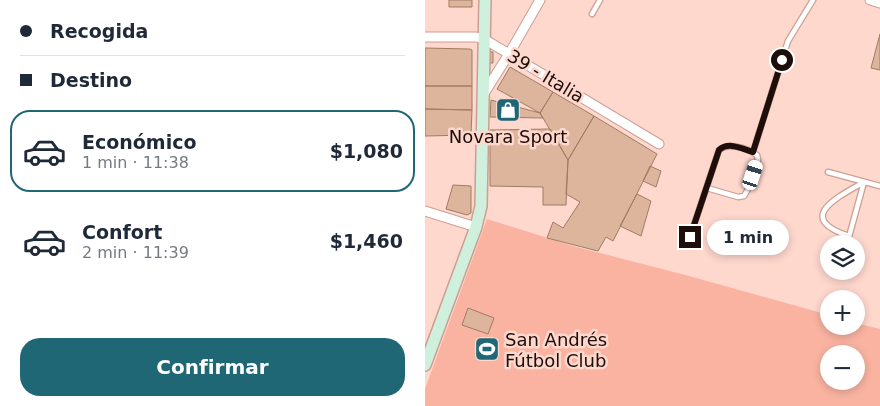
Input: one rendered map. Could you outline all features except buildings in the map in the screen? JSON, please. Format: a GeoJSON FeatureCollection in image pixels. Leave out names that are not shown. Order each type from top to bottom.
{"type":"FeatureCollection","features":[{"type":"Feature","properties":{"kind":"main road"},"geometry":{"type":"LineString","coordinates":[[425,365],[476,227],[482,200],[485,0]]}},
{"type":"Feature","properties":{"kind":"street"},"geometry":{"type":"LineString","coordinates":[[483,95],[540,0]]}},
{"type":"Feature","properties":{"kind":"street"},"geometry":{"type":"LineString","coordinates":[[870,0],[880,2]]}},
{"type":"Feature","properties":{"kind":"street","name":"39 - Italia"},"geometry":{"type":"LineString","coordinates":[[425,37],[476,37],[484,39],[659,144]]}},
{"type":"Feature","properties":{"kind":"street"},"geometry":{"type":"LineString","coordinates":[[425,211],[476,227]]}},
{"type":"Feature","properties":{"kind":"lane"},"geometry":{"type":"LineString","coordinates":[[591,14],[600,0]]}},
{"type":"Feature","properties":{"kind":"lane"},"geometry":{"type":"LineString","coordinates":[[753,152],[788,41],[813,0]]}},
{"type":"Feature","properties":{"kind":"lane"},"geometry":{"type":"LineString","coordinates":[[690,237],[719,150],[723,146],[729,145],[757,155],[758,160],[744,196],[738,197],[707,188]]}},
{"type":"Feature","properties":{"kind":"lane"},"geometry":{"type":"LineString","coordinates":[[828,172],[880,186]]}},
{"type":"Feature","properties":{"kind":"lane"},"geometry":{"type":"LineString","coordinates":[[849,235],[864,182]]}},
{"type":"Feature","properties":{"kind":"lane"},"geometry":{"type":"LineString","coordinates":[[846,235],[833,231],[829,227],[824,220],[824,212],[829,203],[834,199],[864,182]]}},
{"type":"Feature","properties":{"kind":"shaded area"},"geometry":{"type":"Polygon","coordinates":[[[487,219],[573,246],[820,312],[820,335],[865,335],[865,325],[880,329],[880,406],[425,406],[425,389],[487,219]]]}},
{"type":"Feature","properties":{"kind":"place","name":"Novara Sport"},"geometry":{"type":"Point","coordinates":[508,110]}},
{"type":"Feature","properties":{"kind":"place","name":"San Andrés Fútbol Club"},"geometry":{"type":"Point","coordinates":[487,349]}},
{"type":"Feature","properties":{"kind":"route"},"geometry":{"type":"LineString","coordinates":[[690,237],[719,150],[723,146],[729,145],[753,152],[782,60]]}}]}
